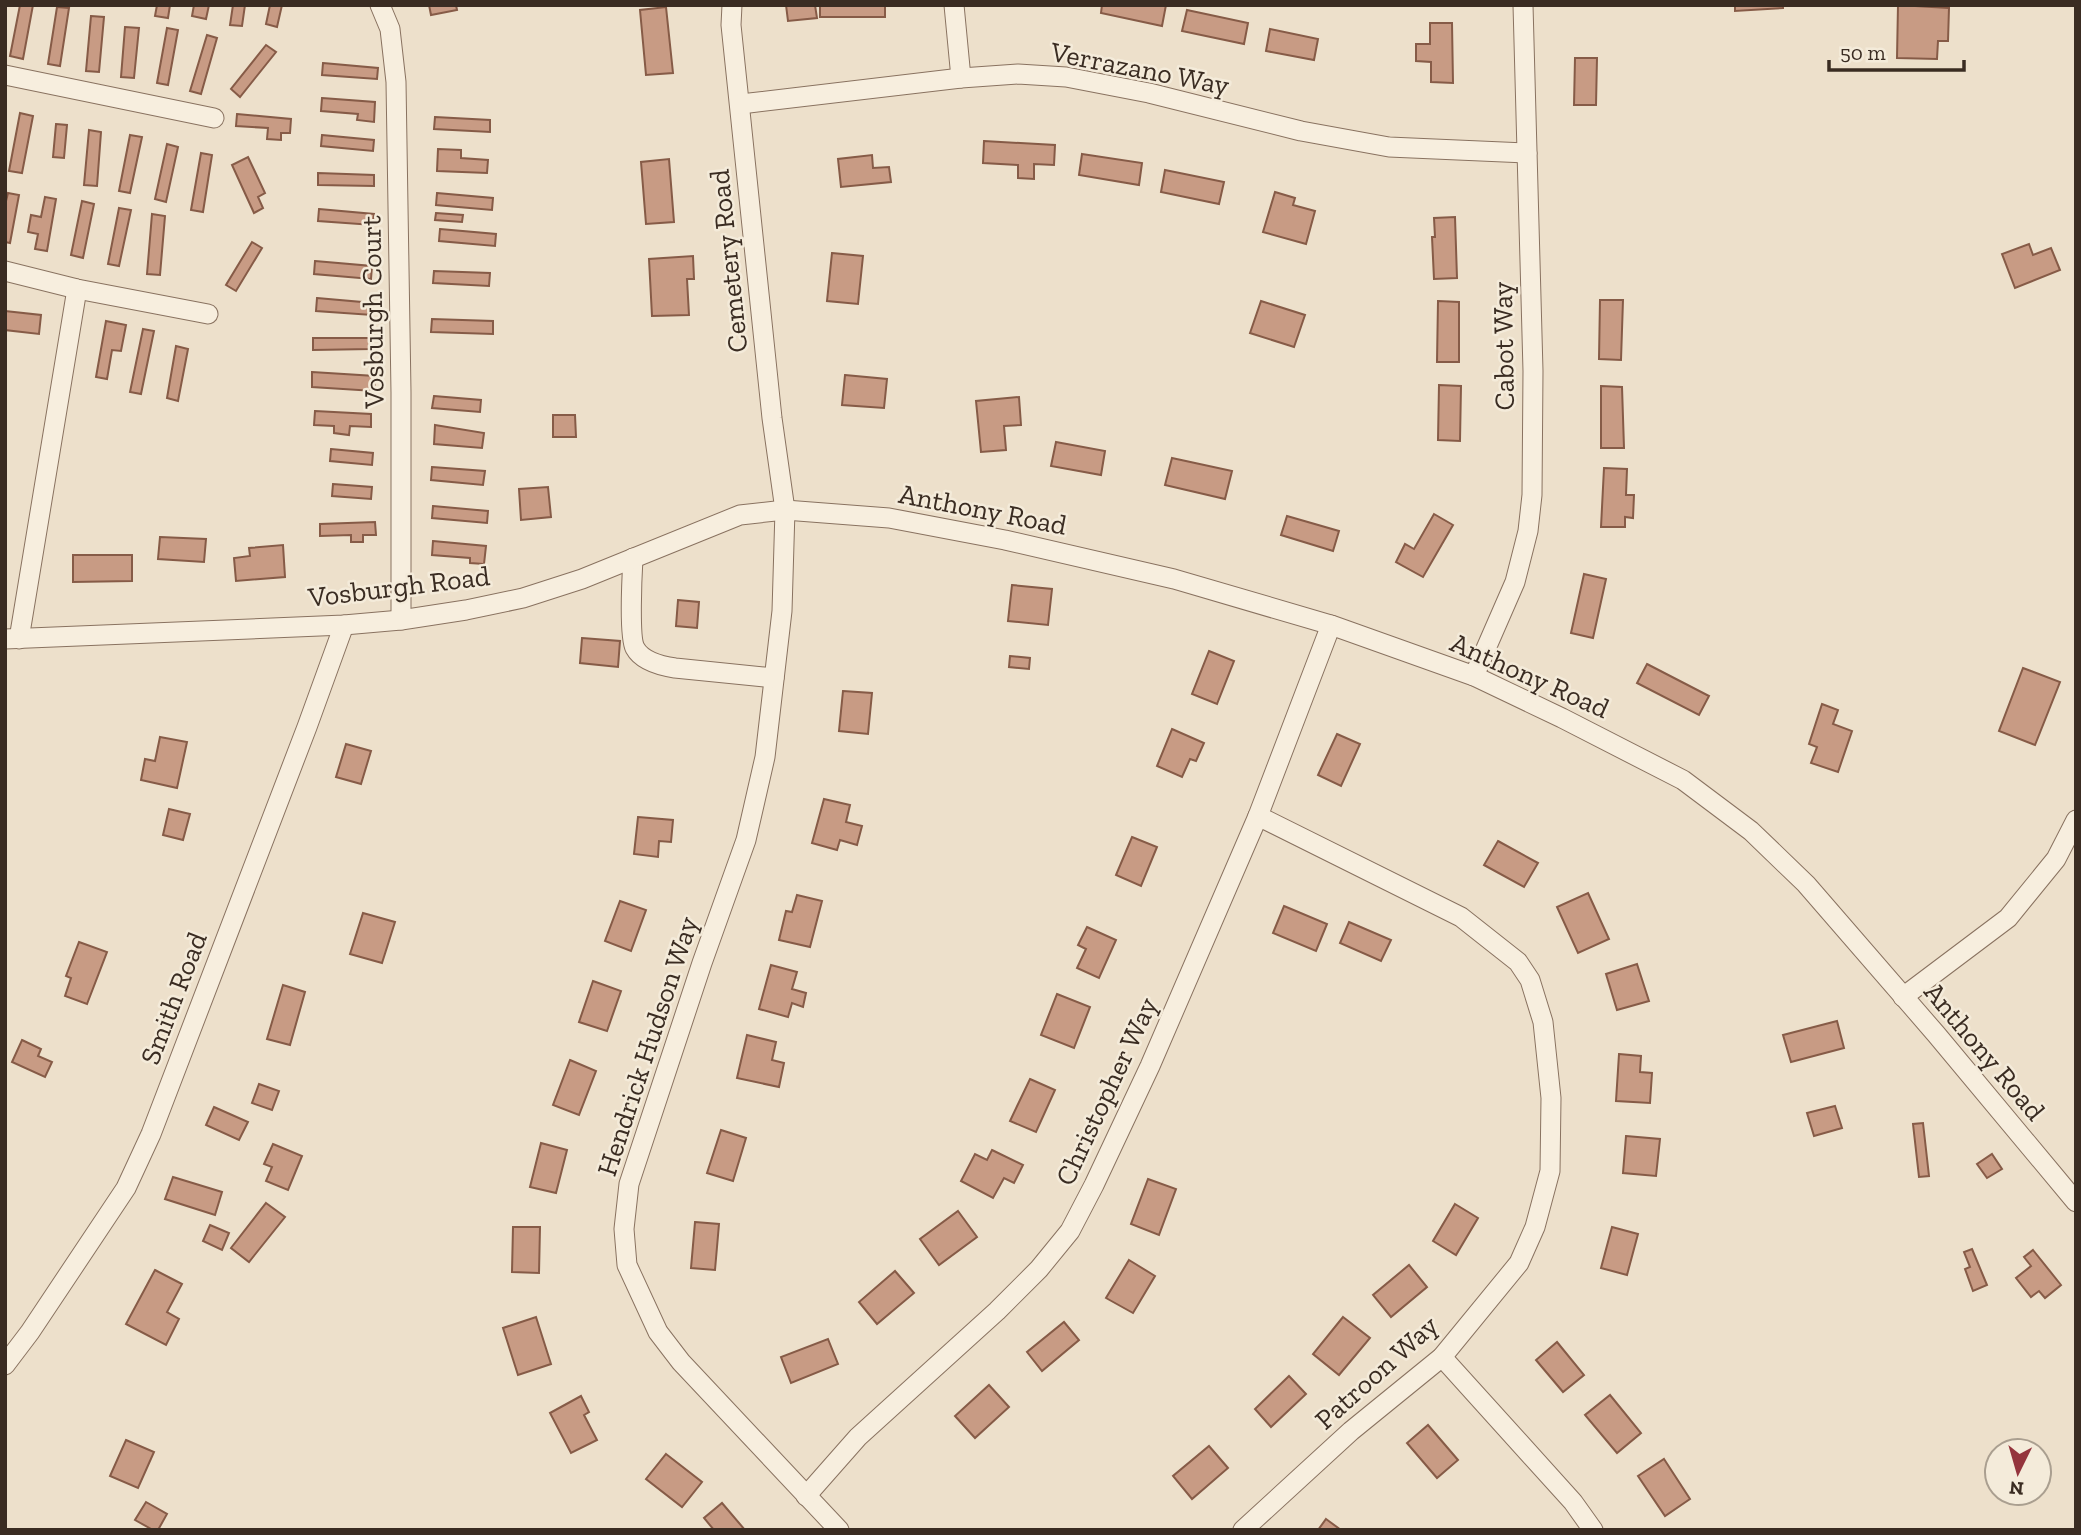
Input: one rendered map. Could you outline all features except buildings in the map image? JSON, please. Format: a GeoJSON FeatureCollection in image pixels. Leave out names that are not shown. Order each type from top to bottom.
{"type":"FeatureCollection","features":[{"type":"Feature","properties":{"kind":"street","name":"Vosburgh Court"},"geometry":{"type":"LineString","coordinates":[[380,5],[390,29],[396,82],[401,392],[401,620]]}},
{"type":"Feature","properties":{"kind":"street","name":"Cemetery Road"},"geometry":{"type":"LineString","coordinates":[[732,5],[731,25],[772,418],[785,510]]}},
{"type":"Feature","properties":{"kind":"street"},"geometry":{"type":"LineString","coordinates":[[954,5],[961,78]]}},
{"type":"Feature","properties":{"kind":"street","name":"Cabot Way"},"geometry":{"type":"LineString","coordinates":[[1474,676],[1515,582],[1528,531],[1532,495],[1533,371],[1523,5]]}},
{"type":"Feature","properties":{"kind":"street","name":"Verrazano Way"},"geometry":{"type":"LineString","coordinates":[[741,104],[961,78],[1018,74],[1066,77],[1149,93],[1301,131],[1389,147],[1527,153]]}},
{"type":"Feature","properties":{"kind":"street"},"geometry":{"type":"LineString","coordinates":[[5,75],[214,118]]}},
{"type":"Feature","properties":{"kind":"street"},"geometry":{"type":"LineString","coordinates":[[5,271],[77,289],[208,314]]}},
{"type":"Feature","properties":{"kind":"street"},"geometry":{"type":"LineString","coordinates":[[12,639],[77,289]]}},
{"type":"Feature","properties":{"kind":"street","name":"Vosburgh Road"},"geometry":{"type":"LineString","coordinates":[[12,639],[344,625],[401,620],[523,598],[582,579],[740,514],[785,510]]}},
{"type":"Feature","properties":{"kind":"street","name":"Anthony Road"},"geometry":{"type":"LineString","coordinates":[[785,510],[889,518],[1005,540],[1174,579],[1331,625],[1474,676],[1683,780],[1741,824],[1806,884],[2076,1202]]}},
{"type":"Feature","properties":{"kind":"street","name":"Hendrick Hudson Way"},"geometry":{"type":"LineString","coordinates":[[785,510],[782,611],[765,757],[746,840],[629,1184],[624,1229],[627,1265],[658,1332],[681,1363],[839,1530]]}},
{"type":"Feature","properties":{"kind":"street"},"geometry":{"type":"LineString","coordinates":[[633,558],[635,648],[643,656],[660,665],[675,668],[774,678]]}},
{"type":"Feature","properties":{"kind":"street","name":"Smith Road"},"geometry":{"type":"LineString","coordinates":[[5,1365],[126,1188],[151,1134],[344,625]]}},
{"type":"Feature","properties":{"kind":"street","name":"Christopher Way"},"geometry":{"type":"LineString","coordinates":[[806,1496],[858,1437],[997,1311],[1039,1269],[1070,1231],[1150,1066],[1258,816],[1331,625]]}},
{"type":"Feature","properties":{"kind":"street","name":"Patroon Way"},"geometry":{"type":"LineString","coordinates":[[1243,1530],[1351,1431],[1442,1357],[1519,1263],[1535,1227],[1550,1171],[1551,1098],[1543,1022],[1530,980],[1518,962],[1461,916],[1258,816]]}},
{"type":"Feature","properties":{"kind":"street"},"geometry":{"type":"LineString","coordinates":[[1903,997],[2008,918],[2056,859],[2076,820]]}},
{"type":"Feature","properties":{"kind":"street"},"geometry":{"type":"LineString","coordinates":[[1442,1357],[1573,1502],[1594,1530]]}}]}
